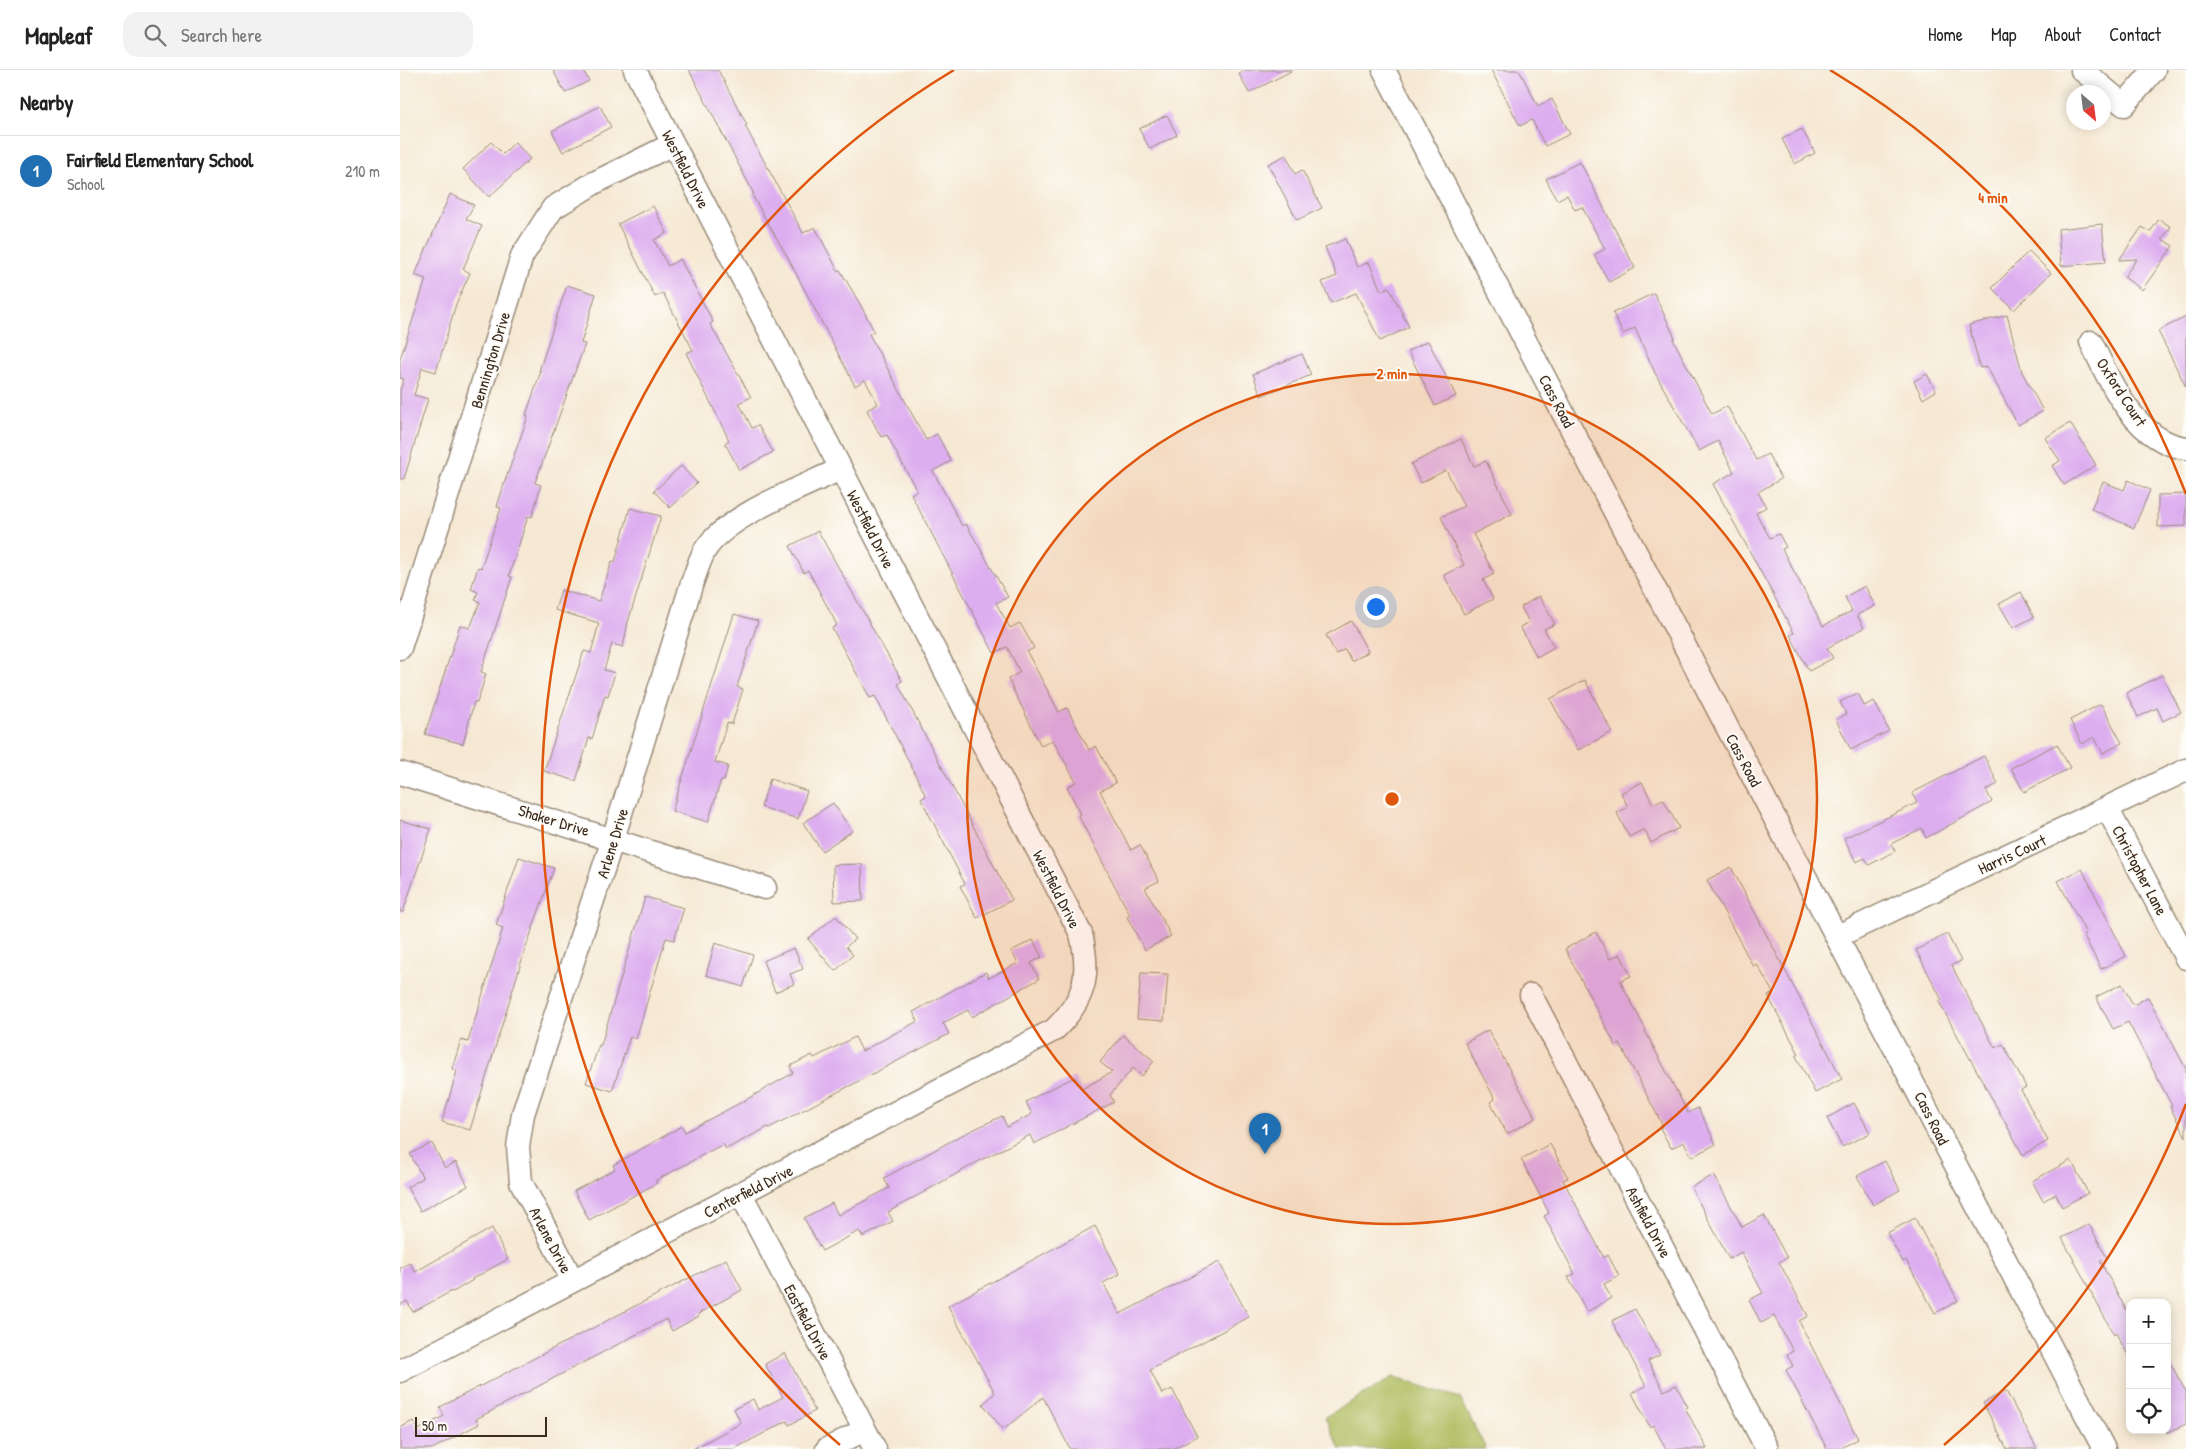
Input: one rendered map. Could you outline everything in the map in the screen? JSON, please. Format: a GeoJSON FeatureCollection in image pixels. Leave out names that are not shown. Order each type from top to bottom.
{"type":"FeatureCollection","features":[{"type":"Feature","properties":{"kind":"street","name":"Westfield Drive"},"geometry":{"type":"LineString","coordinates":[[635,70],[1081,934],[1086,955],[1082,994]]}},
{"type":"Feature","properties":{"kind":"street","name":"Cass Road"},"geometry":{"type":"LineString","coordinates":[[1384,70],[1838,936],[2104,1449]]}},
{"type":"Feature","properties":{"kind":"street"},"geometry":{"type":"LineString","coordinates":[[2082,70],[2124,105],[2154,70]]}},
{"type":"Feature","properties":{"kind":"street","name":"Bennington Drive"},"geometry":{"type":"LineString","coordinates":[[400,648],[522,256],[553,208],[594,183],[673,144]]}},
{"type":"Feature","properties":{"kind":"street","name":"Oxford Court"},"geometry":{"type":"LineString","coordinates":[[2091,342],[2105,371],[2130,411],[2145,429],[2165,442],[2186,448]]}},
{"type":"Feature","properties":{"kind":"street","name":"Arlene Drive"},"geometry":{"type":"LineString","coordinates":[[573,1281],[521,1182],[518,1146],[523,1114],[613,839],[691,586],[705,551],[726,527],[777,499],[840,470]]}},
{"type":"Feature","properties":{"kind":"street","name":"Harris Court"},"geometry":{"type":"LineString","coordinates":[[1838,936],[2186,770]]}},
{"type":"Feature","properties":{"kind":"street","name":"Shaker Drive"},"geometry":{"type":"LineString","coordinates":[[400,773],[764,888]]}},
{"type":"Feature","properties":{"kind":"street","name":"Christopher Lane"},"geometry":{"type":"LineString","coordinates":[[2107,808],[2186,958]]}},
{"type":"Feature","properties":{"kind":"street","name":"Centerfield Drive"},"geometry":{"type":"LineString","coordinates":[[400,1371],[1054,1030],[1068,1017],[1082,994]]}},
{"type":"Feature","properties":{"kind":"street","name":"Ashfield Drive"},"geometry":{"type":"LineString","coordinates":[[1531,995],[1767,1449]]}},
{"type":"Feature","properties":{"kind":"street","name":"Eastfield Drive"},"geometry":{"type":"LineString","coordinates":[[741,1194],[870,1439]]}},
{"type":"Feature","properties":{"kind":"street"},"geometry":{"type":"LineString","coordinates":[[827,1449],[870,1439]]}},
{"type":"Feature","properties":{"kind":"green space"},"geometry":{"type":"Polygon","coordinates":[[[1393,1377],[1460,1398],[1486,1449],[1340,1449],[1325,1417],[1393,1377]]]}},
{"type":"Feature","properties":{"kind":"building"},"geometry":{"type":"Polygon","coordinates":[[[553,70],[583,70],[589,81],[565,93],[553,70]]]}},
{"type":"Feature","properties":{"kind":"building"},"geometry":{"type":"Polygon","coordinates":[[[689,70],[718,70],[747,125],[745,126],[803,233],[815,227],[838,271],[840,270],[860,304],[874,331],[869,334],[926,440],[937,434],[951,461],[933,471],[962,526],[966,524],[1008,597],[996,603],[1010,628],[1020,623],[1034,648],[1027,652],[1059,712],[1067,708],[1089,750],[1096,746],[1116,783],[1100,791],[1131,850],[1140,845],[1159,881],[1145,888],[1171,936],[1145,950],[1127,917],[1130,915],[1078,815],[1081,814],[1067,787],[1076,782],[1053,740],[1041,746],[1008,679],[1020,672],[1007,647],[994,653],[911,494],[917,491],[887,435],[881,437],[867,410],[878,404],[865,380],[855,386],[788,258],[752,195],[754,194],[689,70]]]}},
{"type":"Feature","properties":{"kind":"building"},"geometry":{"type":"Polygon","coordinates":[[[1246,70],[1293,70],[1249,93],[1239,74],[1246,70]]]}},
{"type":"Feature","properties":{"kind":"building"},"geometry":{"type":"Polygon","coordinates":[[[1491,70],[1519,70],[1538,106],[1552,99],[1570,134],[1545,146],[1532,120],[1520,126],[1491,70]]]}},
{"type":"Feature","properties":{"kind":"building"},"geometry":{"type":"Polygon","coordinates":[[[600,106],[611,127],[563,152],[552,131],[600,106]]]}},
{"type":"Feature","properties":{"kind":"building"},"geometry":{"type":"Polygon","coordinates":[[[1167,115],[1177,135],[1150,149],[1139,129],[1167,115]]]}},
{"type":"Feature","properties":{"kind":"building"},"geometry":{"type":"Polygon","coordinates":[[[1802,129],[1815,153],[1795,164],[1782,139],[1802,129]]]}},
{"type":"Feature","properties":{"kind":"building"},"geometry":{"type":"Polygon","coordinates":[[[491,142],[503,154],[515,142],[530,159],[489,197],[463,169],[491,142]]]}},
{"type":"Feature","properties":{"kind":"building"},"geometry":{"type":"Polygon","coordinates":[[[1286,155],[1295,174],[1302,170],[1322,208],[1297,220],[1268,164],[1286,155]]]}},
{"type":"Feature","properties":{"kind":"building"},"geometry":{"type":"Polygon","coordinates":[[[1580,162],[1635,268],[1609,282],[1594,255],[1605,249],[1582,207],[1575,210],[1567,195],[1557,200],[1546,179],[1580,162]]]}},
{"type":"Feature","properties":{"kind":"building"},"geometry":{"type":"Polygon","coordinates":[[[450,194],[474,205],[466,219],[482,226],[463,269],[470,273],[456,304],[436,372],[422,368],[414,395],[428,399],[404,479],[400,479],[400,390],[404,379],[400,378],[400,359],[426,279],[415,275],[450,194]]]}},
{"type":"Feature","properties":{"kind":"building"},"geometry":{"type":"Polygon","coordinates":[[[653,206],[667,233],[654,240],[668,266],[680,259],[713,322],[710,324],[751,397],[739,403],[752,428],[758,425],[773,452],[739,470],[725,443],[729,440],[686,353],[693,350],[663,293],[655,297],[618,224],[653,206]]]}},
{"type":"Feature","properties":{"kind":"building"},"geometry":{"type":"Polygon","coordinates":[[[2159,219],[2171,227],[2162,239],[2173,246],[2142,290],[2124,277],[2137,259],[2119,260],[2142,227],[2150,232],[2159,219]]]}},
{"type":"Feature","properties":{"kind":"building"},"geometry":{"type":"Polygon","coordinates":[[[2102,224],[2106,262],[2061,266],[2058,229],[2102,224]]]}},
{"type":"Feature","properties":{"kind":"building"},"geometry":{"type":"Polygon","coordinates":[[[1345,239],[1357,267],[1369,262],[1381,291],[1389,287],[1409,327],[1380,341],[1356,293],[1331,303],[1322,282],[1337,276],[1325,247],[1345,239]]]}},
{"type":"Feature","properties":{"kind":"building"},"geometry":{"type":"Polygon","coordinates":[[[2029,251],[2051,273],[2014,310],[1992,288],[2029,251]]]}},
{"type":"Feature","properties":{"kind":"building"},"geometry":{"type":"Polygon","coordinates":[[[567,285],[596,294],[581,343],[585,344],[535,483],[541,485],[532,517],[528,516],[509,576],[512,577],[481,672],[486,674],[477,703],[474,702],[463,744],[425,734],[460,625],[470,628],[480,602],[475,600],[478,592],[471,589],[478,567],[481,568],[501,508],[497,507],[528,416],[526,415],[541,371],[539,371],[567,285]]]}},
{"type":"Feature","properties":{"kind":"building"},"geometry":{"type":"Polygon","coordinates":[[[1654,293],[1675,338],[1673,339],[1712,414],[1727,406],[1756,460],[1768,454],[1781,479],[1758,492],[1766,507],[1756,513],[1770,538],[1779,534],[1786,547],[1782,549],[1823,626],[1852,611],[1845,597],[1865,586],[1875,606],[1857,615],[1864,628],[1827,648],[1833,658],[1809,671],[1790,635],[1794,633],[1713,484],[1734,472],[1718,441],[1699,451],[1655,373],[1635,328],[1623,334],[1613,313],[1654,293]]]}},
{"type":"Feature","properties":{"kind":"building"},"geometry":{"type":"Polygon","coordinates":[[[2007,315],[2022,372],[2043,411],[2018,425],[1987,367],[1980,368],[1969,325],[2007,315]]]}},
{"type":"Feature","properties":{"kind":"building"},"geometry":{"type":"Polygon","coordinates":[[[2186,317],[2186,387],[2158,331],[2186,317]]]}},
{"type":"Feature","properties":{"kind":"building"},"geometry":{"type":"Polygon","coordinates":[[[1428,341],[1456,396],[1435,406],[1408,351],[1428,341]]]}},
{"type":"Feature","properties":{"kind":"building"},"geometry":{"type":"Polygon","coordinates":[[[1302,354],[1311,375],[1261,396],[1253,374],[1302,354]]]}},
{"type":"Feature","properties":{"kind":"building"},"geometry":{"type":"Polygon","coordinates":[[[1927,374],[1936,391],[1923,399],[1914,381],[1927,374]]]}},
{"type":"Feature","properties":{"kind":"building"},"geometry":{"type":"Polygon","coordinates":[[[2070,423],[2096,465],[2064,485],[2052,466],[2060,461],[2045,438],[2070,423]]]}},
{"type":"Feature","properties":{"kind":"building"},"geometry":{"type":"Polygon","coordinates":[[[1461,439],[1474,466],[1486,461],[1512,514],[1473,534],[1494,574],[1483,580],[1493,599],[1464,614],[1444,575],[1464,565],[1441,517],[1464,506],[1446,470],[1421,483],[1411,464],[1461,439]]]}},
{"type":"Feature","properties":{"kind":"building"},"geometry":{"type":"Polygon","coordinates":[[[681,466],[697,483],[670,508],[654,491],[681,466]]]}},
{"type":"Feature","properties":{"kind":"building"},"geometry":{"type":"Polygon","coordinates":[[[2128,480],[2150,490],[2134,528],[2091,509],[2103,482],[2124,490],[2128,480]]]}},
{"type":"Feature","properties":{"kind":"building"},"geometry":{"type":"Polygon","coordinates":[[[2186,494],[2186,526],[2158,527],[2158,495],[2186,494]]]}},
{"type":"Feature","properties":{"kind":"building"},"geometry":{"type":"Polygon","coordinates":[[[630,508],[661,516],[628,622],[623,647],[612,644],[604,670],[615,673],[608,696],[605,695],[592,739],[589,738],[576,781],[544,771],[584,651],[591,653],[599,623],[555,610],[561,590],[599,601],[612,561],[615,562],[630,508]]]}},
{"type":"Feature","properties":{"kind":"building"},"geometry":{"type":"Polygon","coordinates":[[[818,531],[902,681],[898,684],[1012,900],[977,918],[960,886],[965,884],[921,799],[926,796],[905,754],[875,696],[870,698],[832,628],[837,625],[808,570],[804,573],[790,546],[818,531]]]}},
{"type":"Feature","properties":{"kind":"building"},"geometry":{"type":"Polygon","coordinates":[[[2021,592],[2034,617],[2013,628],[1999,604],[2021,592]]]}},
{"type":"Feature","properties":{"kind":"building"},"geometry":{"type":"Polygon","coordinates":[[[1539,596],[1555,624],[1544,629],[1554,647],[1537,657],[1520,627],[1529,622],[1521,607],[1539,596]]]}},
{"type":"Feature","properties":{"kind":"building"},"geometry":{"type":"Polygon","coordinates":[[[734,614],[758,621],[737,687],[743,689],[732,724],[727,723],[715,762],[728,766],[724,781],[721,780],[708,822],[672,811],[734,614]]]}},
{"type":"Feature","properties":{"kind":"building"},"geometry":{"type":"Polygon","coordinates":[[[1351,621],[1368,652],[1351,661],[1345,649],[1336,654],[1326,635],[1351,621]]]}},
{"type":"Feature","properties":{"kind":"building"},"geometry":{"type":"Polygon","coordinates":[[[2162,675],[2181,712],[2163,721],[2157,708],[2138,717],[2126,693],[2162,675]]]}},
{"type":"Feature","properties":{"kind":"building"},"geometry":{"type":"Polygon","coordinates":[[[1585,680],[1612,732],[1578,750],[1550,699],[1585,680]]]}},
{"type":"Feature","properties":{"kind":"building"},"geometry":{"type":"Polygon","coordinates":[[[1858,693],[1864,706],[1874,701],[1889,731],[1851,750],[1836,720],[1846,714],[1840,702],[1858,693]]]}},
{"type":"Feature","properties":{"kind":"building"},"geometry":{"type":"Polygon","coordinates":[[[2101,704],[2122,743],[2103,753],[2094,737],[2082,744],[2070,720],[2101,704]]]}},
{"type":"Feature","properties":{"kind":"building"},"geometry":{"type":"Polygon","coordinates":[[[2057,744],[2070,768],[2024,792],[2011,768],[2057,744]]]}},
{"type":"Feature","properties":{"kind":"building"},"geometry":{"type":"Polygon","coordinates":[[[1984,756],[1998,784],[1986,790],[1992,802],[1926,838],[1922,828],[1891,844],[1895,851],[1869,865],[1865,858],[1856,862],[1844,838],[1917,803],[1912,793],[1984,756]]]}},
{"type":"Feature","properties":{"kind":"building"},"geometry":{"type":"Polygon","coordinates":[[[770,779],[807,791],[798,819],[761,807],[770,779]]]}},
{"type":"Feature","properties":{"kind":"building"},"geometry":{"type":"Polygon","coordinates":[[[1642,782],[1653,804],[1663,799],[1679,828],[1651,843],[1644,829],[1629,837],[1617,813],[1628,807],[1621,793],[1642,782]]]}},
{"type":"Feature","properties":{"kind":"building"},"geometry":{"type":"Polygon","coordinates":[[[833,803],[852,831],[822,851],[803,823],[833,803]]]}},
{"type":"Feature","properties":{"kind":"building"},"geometry":{"type":"Polygon","coordinates":[[[400,820],[431,829],[403,912],[400,912],[400,820]]]}},
{"type":"Feature","properties":{"kind":"building"},"geometry":{"type":"Polygon","coordinates":[[[519,857],[554,868],[524,953],[470,1130],[442,1122],[457,1071],[452,1069],[461,1040],[468,1042],[503,928],[496,925],[519,857]]]}},
{"type":"Feature","properties":{"kind":"building"},"geometry":{"type":"Polygon","coordinates":[[[862,864],[863,901],[834,902],[833,865],[862,864]]]}},
{"type":"Feature","properties":{"kind":"building"},"geometry":{"type":"Polygon","coordinates":[[[1731,867],[1842,1079],[1815,1093],[1796,1056],[1799,1054],[1768,996],[1773,993],[1757,964],[1753,966],[1707,880],[1731,867]]]}},
{"type":"Feature","properties":{"kind":"building"},"geometry":{"type":"Polygon","coordinates":[[[2082,869],[2126,956],[2101,969],[2083,934],[2086,933],[2058,881],[2082,869]]]}},
{"type":"Feature","properties":{"kind":"building"},"geometry":{"type":"Polygon","coordinates":[[[645,897],[684,908],[674,940],[666,938],[636,1039],[630,1037],[612,1091],[586,1083],[599,1045],[601,1045],[645,897]]]}},
{"type":"Feature","properties":{"kind":"building"},"geometry":{"type":"Polygon","coordinates":[[[836,916],[855,939],[846,947],[853,955],[835,971],[808,939],[836,916]]]}},
{"type":"Feature","properties":{"kind":"building"},"geometry":{"type":"Polygon","coordinates":[[[1596,932],[1610,959],[1620,954],[1631,976],[1620,981],[1645,1031],[1688,1113],[1698,1108],[1716,1144],[1692,1157],[1684,1142],[1671,1148],[1660,1128],[1663,1126],[1620,1044],[1616,1046],[1565,949],[1596,932]]]}},
{"type":"Feature","properties":{"kind":"building"},"geometry":{"type":"Polygon","coordinates":[[[1947,934],[1961,961],[1952,965],[1957,976],[1995,1048],[2003,1044],[2026,1087],[2021,1090],[2048,1141],[2023,1155],[1939,1002],[1942,1000],[1916,950],[1947,934]]]}},
{"type":"Feature","properties":{"kind":"building"},"geometry":{"type":"Polygon","coordinates":[[[1033,940],[1042,957],[1031,963],[1039,979],[972,1017],[968,1010],[943,1023],[949,1034],[726,1149],[723,1144],[589,1220],[574,1191],[615,1169],[613,1165],[682,1126],[685,1132],[742,1102],[793,1073],[790,1066],[812,1055],[814,1058],[855,1037],[862,1051],[918,1021],[913,1012],[986,972],[989,978],[1018,963],[1011,951],[1033,940]]]}},
{"type":"Feature","properties":{"kind":"building"},"geometry":{"type":"Polygon","coordinates":[[[715,943],[753,955],[743,987],[706,975],[715,943]]]}},
{"type":"Feature","properties":{"kind":"building"},"geometry":{"type":"Polygon","coordinates":[[[794,948],[803,969],[790,974],[794,984],[775,992],[763,961],[794,948]]]}},
{"type":"Feature","properties":{"kind":"building"},"geometry":{"type":"Polygon","coordinates":[[[1141,973],[1168,974],[1164,1021],[1137,1019],[1141,973]]]}},
{"type":"Feature","properties":{"kind":"building"},"geometry":{"type":"Polygon","coordinates":[[[2122,984],[2133,1005],[2148,997],[2186,1069],[2186,1137],[2128,1022],[2113,1029],[2096,997],[2122,984]]]}},
{"type":"Feature","properties":{"kind":"building"},"geometry":{"type":"Polygon","coordinates":[[[1488,1030],[1536,1118],[1507,1134],[1490,1102],[1495,1099],[1465,1043],[1488,1030]]]}},
{"type":"Feature","properties":{"kind":"building"},"geometry":{"type":"Polygon","coordinates":[[[1123,1035],[1154,1061],[1142,1076],[1133,1068],[1110,1095],[1114,1102],[1034,1144],[1030,1135],[888,1212],[893,1221],[863,1237],[859,1231],[822,1251],[804,1218],[832,1203],[838,1215],[889,1188],[884,1178],[960,1136],[1002,1116],[1007,1127],[1032,1114],[1026,1102],[1044,1092],[1075,1077],[1082,1089],[1112,1072],[1100,1062],[1123,1035]]]}},
{"type":"Feature","properties":{"kind":"building"},"geometry":{"type":"Polygon","coordinates":[[[1854,1103],[1870,1133],[1842,1147],[1827,1118],[1854,1103]]]}},
{"type":"Feature","properties":{"kind":"building"},"geometry":{"type":"Polygon","coordinates":[[[432,1143],[445,1168],[456,1162],[468,1186],[420,1211],[407,1187],[423,1178],[410,1154],[432,1143]]]}},
{"type":"Feature","properties":{"kind":"building"},"geometry":{"type":"Polygon","coordinates":[[[1550,1144],[1568,1178],[1563,1180],[1604,1258],[1608,1255],[1619,1276],[1604,1284],[1611,1298],[1587,1312],[1568,1277],[1575,1274],[1544,1216],[1549,1213],[1521,1159],[1550,1144]]]}},
{"type":"Feature","properties":{"kind":"building"},"geometry":{"type":"Polygon","coordinates":[[[2071,1160],[2088,1193],[2062,1207],[2056,1194],[2043,1201],[2032,1181],[2071,1160]]]}},
{"type":"Feature","properties":{"kind":"building"},"geometry":{"type":"Polygon","coordinates":[[[1885,1161],[1900,1190],[1873,1205],[1857,1176],[1885,1161]]]}},
{"type":"Feature","properties":{"kind":"building"},"geometry":{"type":"Polygon","coordinates":[[[1714,1175],[1742,1227],[1764,1215],[1787,1258],[1779,1262],[1808,1316],[1799,1321],[1858,1439],[1839,1449],[1827,1449],[1786,1370],[1793,1366],[1787,1355],[1793,1351],[1774,1316],[1761,1323],[1749,1300],[1763,1293],[1741,1252],[1729,1259],[1691,1187],[1714,1175]]]}},
{"type":"Feature","properties":{"kind":"building"},"geometry":{"type":"Polygon","coordinates":[[[1915,1218],[1958,1301],[1935,1313],[1906,1260],[1903,1262],[1887,1233],[1915,1218]]]}},
{"type":"Feature","properties":{"kind":"building"},"geometry":{"type":"Polygon","coordinates":[[[2089,1224],[2107,1258],[2100,1261],[2126,1310],[2126,1352],[2116,1333],[2114,1335],[2062,1238],[2089,1224]]]}},
{"type":"Feature","properties":{"kind":"building"},"geometry":{"type":"Polygon","coordinates":[[[1095,1226],[1120,1274],[1103,1283],[1120,1314],[1219,1262],[1249,1317],[1150,1370],[1162,1394],[1172,1389],[1197,1436],[1172,1449],[1070,1449],[1043,1397],[1003,1430],[983,1404],[995,1393],[948,1306],[1095,1226]]]}},
{"type":"Feature","properties":{"kind":"building"},"geometry":{"type":"Polygon","coordinates":[[[492,1228],[508,1259],[453,1292],[413,1312],[407,1301],[400,1305],[400,1268],[410,1263],[415,1272],[492,1228]]]}},
{"type":"Feature","properties":{"kind":"building"},"geometry":{"type":"Polygon","coordinates":[[[726,1259],[742,1290],[698,1314],[699,1316],[672,1331],[666,1319],[476,1419],[479,1424],[432,1449],[400,1449],[400,1428],[413,1421],[418,1430],[444,1416],[440,1407],[726,1259]]]}},
{"type":"Feature","properties":{"kind":"building"},"geometry":{"type":"Polygon","coordinates":[[[1635,1309],[1660,1355],[1648,1361],[1664,1391],[1676,1385],[1688,1407],[1685,1408],[1707,1449],[1666,1449],[1653,1425],[1650,1427],[1632,1393],[1646,1386],[1612,1321],[1635,1309]]]}},
{"type":"Feature","properties":{"kind":"building"},"geometry":{"type":"Polygon","coordinates":[[[785,1353],[815,1411],[789,1425],[787,1421],[734,1449],[693,1449],[741,1423],[734,1409],[753,1399],[758,1410],[783,1397],[765,1364],[785,1353]]]}},
{"type":"Feature","properties":{"kind":"building"},"geometry":{"type":"Polygon","coordinates":[[[2171,1364],[2186,1392],[2186,1424],[2171,1431],[2171,1364]]]}},
{"type":"Feature","properties":{"kind":"building"},"geometry":{"type":"Polygon","coordinates":[[[2006,1391],[2037,1449],[2007,1449],[1983,1403],[2006,1391]]]}},
{"type":"Feature","properties":{"kind":"place","name":"Fairfield Elementary School"},"geometry":{"type":"Point","coordinates":[1265,1154]}}]}
